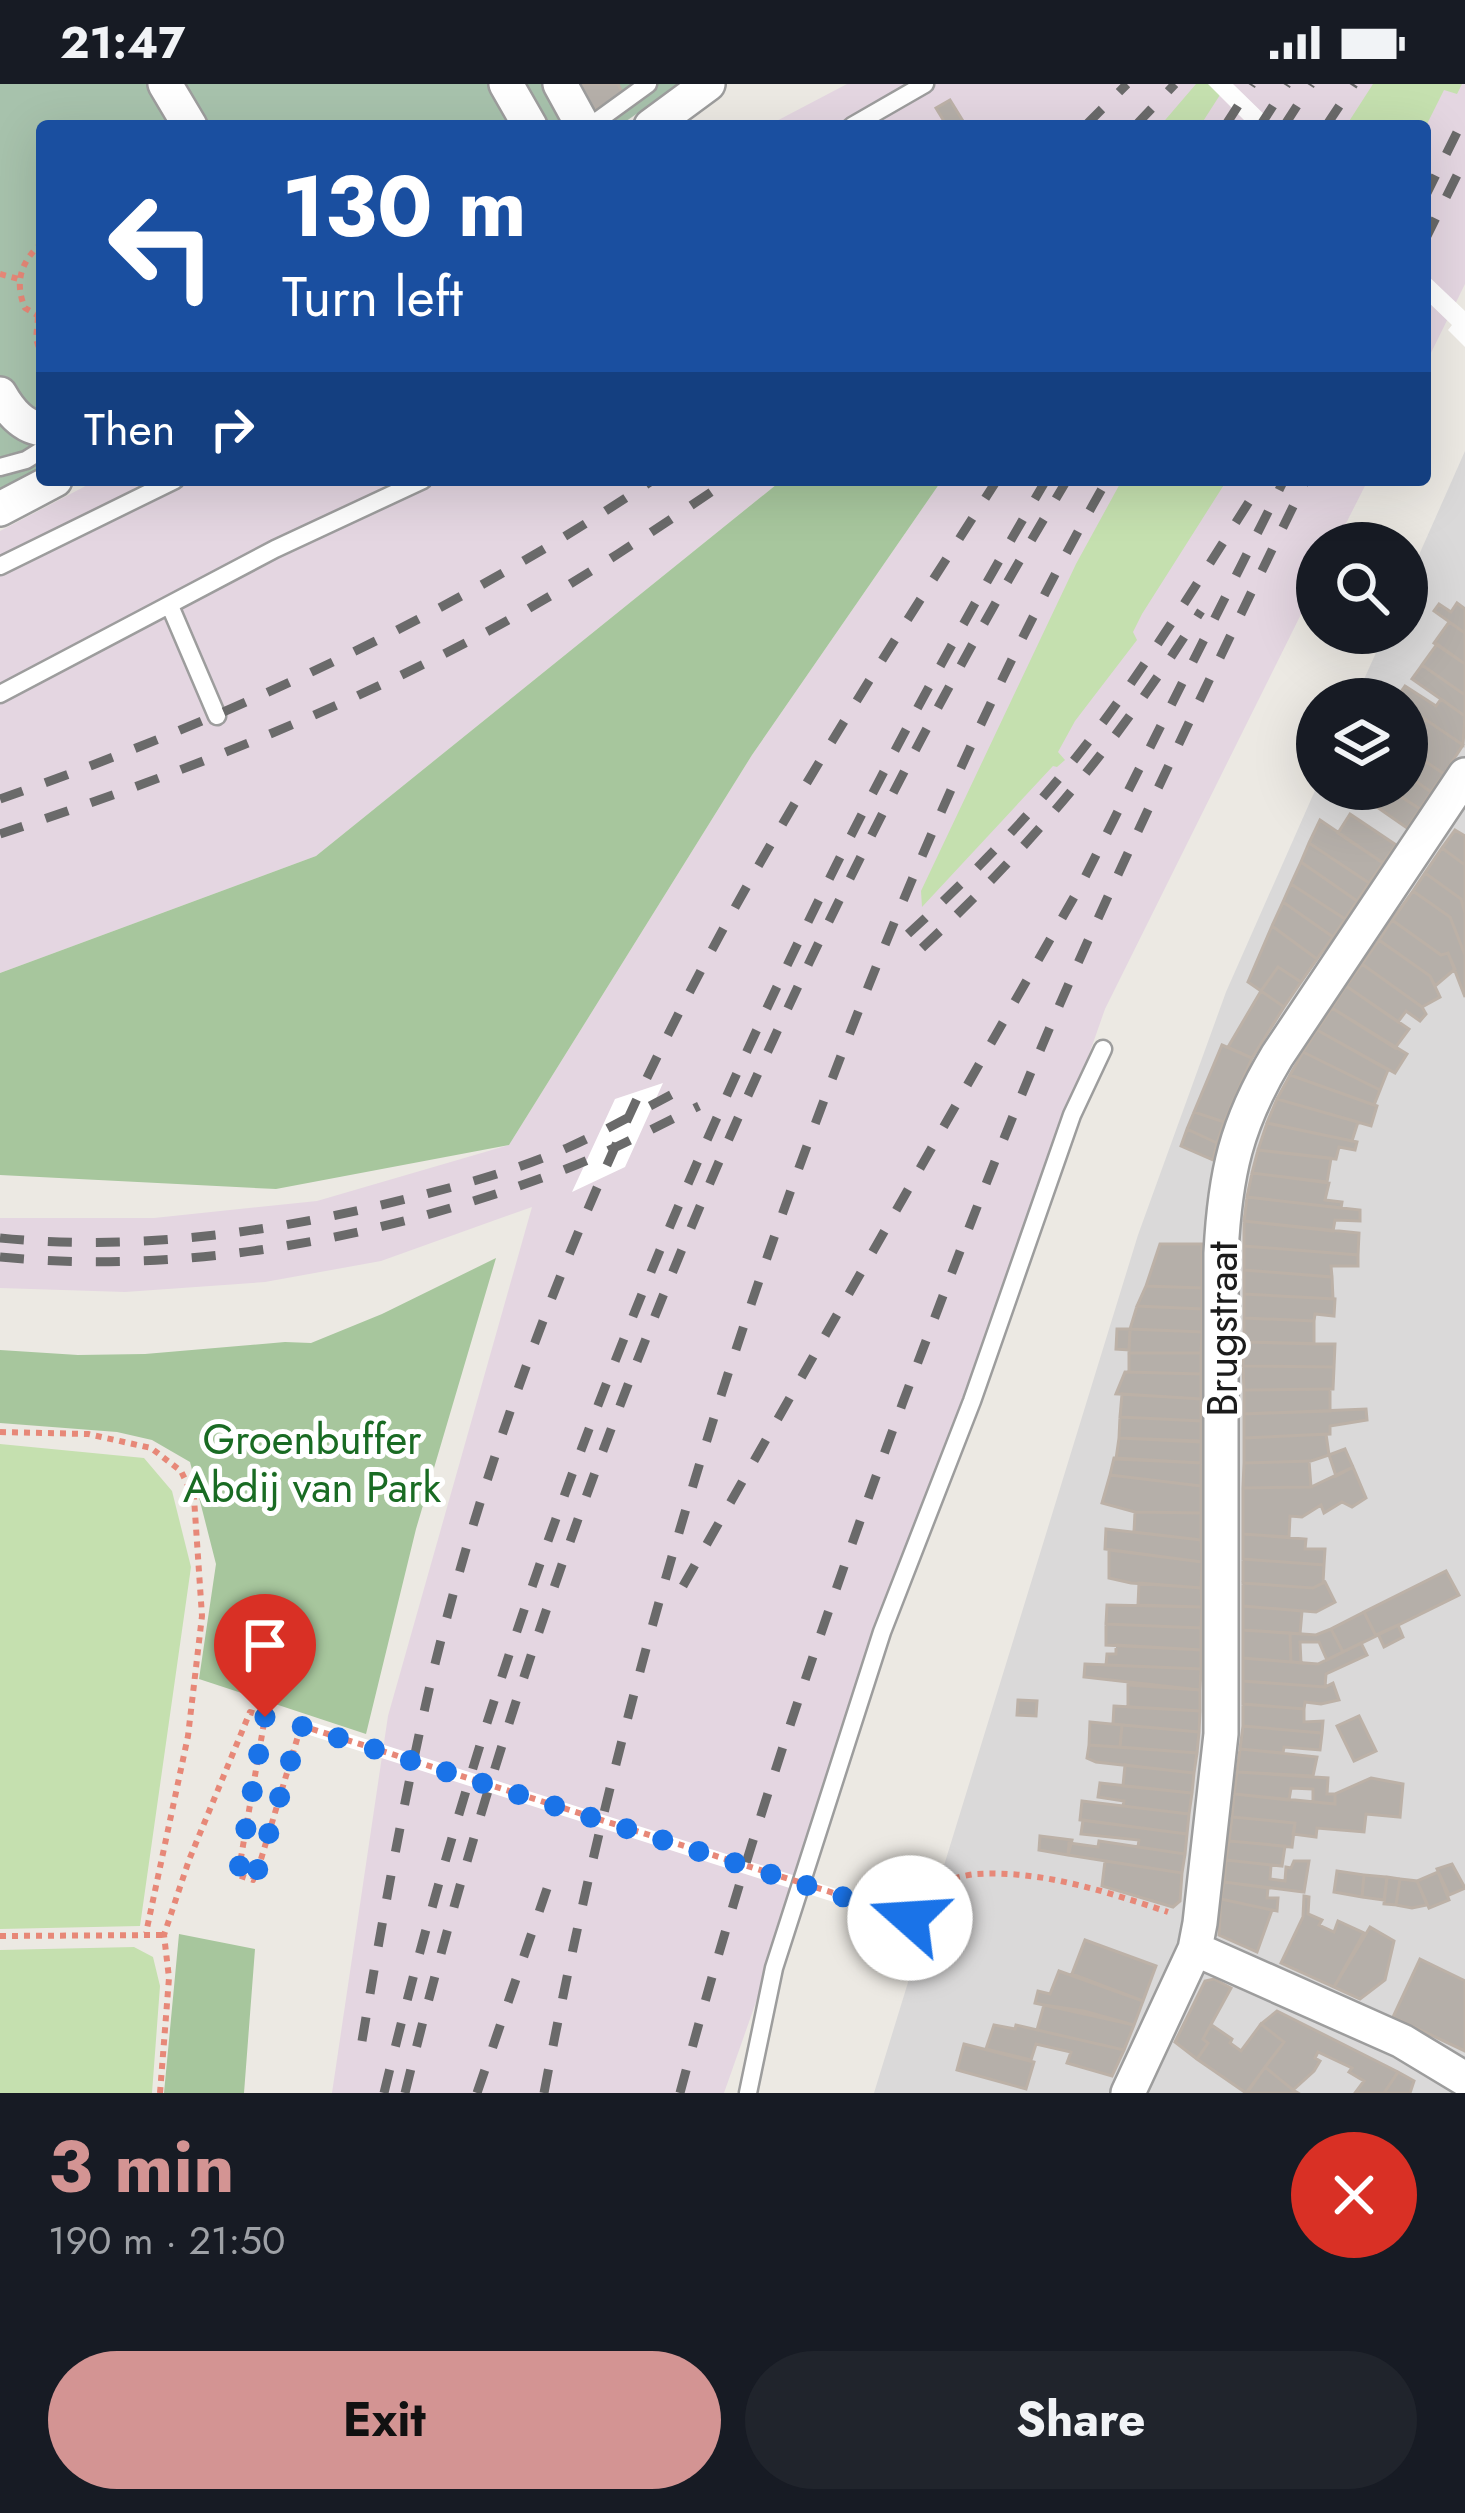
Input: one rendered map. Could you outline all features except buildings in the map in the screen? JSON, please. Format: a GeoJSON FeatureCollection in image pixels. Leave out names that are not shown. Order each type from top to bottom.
{"type":"FeatureCollection","features":[{"type":"Feature","properties":{"kind":"street"},"geometry":{"type":"LineString","coordinates":[[165,84],[186,120]]}},
{"type":"Feature","properties":{"kind":"street"},"geometry":{"type":"LineString","coordinates":[[506,84],[527,120]]}},
{"type":"Feature","properties":{"kind":"street"},"geometry":{"type":"LineString","coordinates":[[560,84],[583,120]]}},
{"type":"Feature","properties":{"kind":"street"},"geometry":{"type":"LineString","coordinates":[[659,120],[708,84]]}},
{"type":"Feature","properties":{"kind":"street"},"geometry":{"type":"LineString","coordinates":[[0,394],[9,409],[36,428]]}},
{"type":"Feature","properties":{"kind":"street"},"geometry":{"type":"LineString","coordinates":[[0,509],[44,486]]}},
{"type":"Feature","properties":{"kind":"street","name":"Brugstraat"},"geometry":{"type":"LineString","coordinates":[[1128,2093],[1197,1936],[1221,1734],[1222,1253],[1232,1153],[1255,1093],[1277,1056],[1465,775]]}},
{"type":"Feature","properties":{"kind":"street"},"geometry":{"type":"LineString","coordinates":[[1197,1936],[1402,2041],[1465,2079]]}},
{"type":"Feature","properties":{"kind":"lane"},"geometry":{"type":"LineString","coordinates":[[596,120],[648,84]]}},
{"type":"Feature","properties":{"kind":"lane"},"geometry":{"type":"LineString","coordinates":[[862,120],[925,84]]}},
{"type":"Feature","properties":{"kind":"lane"},"geometry":{"type":"LineString","coordinates":[[0,467],[36,454]]}},
{"type":"Feature","properties":{"kind":"lane"},"geometry":{"type":"LineString","coordinates":[[0,566],[163,486]]}},
{"type":"Feature","properties":{"kind":"lane"},"geometry":{"type":"LineString","coordinates":[[0,694],[275,549],[410,486]]}},
{"type":"Feature","properties":{"kind":"lane"},"geometry":{"type":"LineString","coordinates":[[170,606],[217,716]]}},
{"type":"Feature","properties":{"kind":"lane"},"geometry":{"type":"LineString","coordinates":[[748,2093],[774,1968],[882,1632],[972,1401],[1072,1115],[1103,1048]]}},
{"type":"Feature","properties":{"kind":"path"},"geometry":{"type":"LineString","coordinates":[[36,250],[19,279],[25,308],[36,315]]}},
{"type":"Feature","properties":{"kind":"path"},"geometry":{"type":"LineString","coordinates":[[0,274],[19,279]]}},
{"type":"Feature","properties":{"kind":"path"},"geometry":{"type":"LineString","coordinates":[[0,1432],[88,1434],[151,1448],[181,1471],[194,1498],[202,1616],[188,1736],[146,1933]]}},
{"type":"Feature","properties":{"kind":"path"},"geometry":{"type":"LineString","coordinates":[[160,2093],[169,1978],[164,1935],[189,1860],[250,1712],[265,1717],[238,1875],[245,1880],[254,1880],[301,1726],[910,1918],[921,1887],[974,1874],[1026,1875],[1066,1882],[1197,1936]]}},
{"type":"Feature","properties":{"kind":"path"},"geometry":{"type":"LineString","coordinates":[[0,1936],[164,1935]]}},
{"type":"Feature","properties":{"kind":"shaded area"},"geometry":{"type":"Polygon","coordinates":[[[847,84],[1465,84],[1465,284],[1431,353],[1431,120],[778,120],[847,84]]]}},
{"type":"Feature","properties":{"kind":"shaded area"},"geometry":{"type":"Polygon","coordinates":[[[1465,451],[1465,2093],[874,2093],[1138,1235],[1226,992],[1306,810],[1428,810],[1428,678],[1365,678],[1375,654],[1428,654],[1428,535],[1465,451]]]}},
{"type":"Feature","properties":{"kind":"shaded area"},"geometry":{"type":"Polygon","coordinates":[[[86,486],[775,486],[316,856],[0,973],[0,531],[86,486]]]}},
{"type":"Feature","properties":{"kind":"shaded area"},"geometry":{"type":"Polygon","coordinates":[[[938,486],[1365,486],[1347,522],[1296,522],[1296,624],[1105,1009],[724,2093],[332,2093],[388,1716],[532,1207],[381,1261],[265,1282],[125,1292],[0,1288],[0,1218],[154,1218],[317,1201],[509,1145],[752,755],[938,486]]]}},
{"type":"Feature","properties":{"kind":"green space"},"geometry":{"type":"Polygon","coordinates":[[[0,84],[680,84],[628,120],[36,120],[36,477],[0,498],[0,84]]]}},
{"type":"Feature","properties":{"kind":"green space"},"geometry":{"type":"Polygon","coordinates":[[[1196,84],[1227,84],[1204,120],[1165,120],[1196,84]]]}},
{"type":"Feature","properties":{"kind":"green space"},"geometry":{"type":"Polygon","coordinates":[[[1373,84],[1462,84],[1457,94],[1444,90],[1429,120],[1350,120],[1373,84]]]}},
{"type":"Feature","properties":{"kind":"green space"},"geometry":{"type":"Polygon","coordinates":[[[775,486],[938,486],[752,755],[509,1145],[276,1189],[0,1175],[0,973],[316,856],[775,486]]]}},
{"type":"Feature","properties":{"kind":"green space"},"geometry":{"type":"Polygon","coordinates":[[[1119,486],[1223,486],[1142,614],[1133,632],[1137,640],[1075,721],[1058,752],[1065,760],[1053,766],[922,907],[921,891],[1076,564],[1119,486]]]}},
{"type":"Feature","properties":{"kind":"green space","name":"Groenbuffer Abdij van Park"},"geometry":{"type":"Polygon","coordinates":[[[496,1258],[416,1529],[366,1734],[199,1679],[216,1564],[190,1462],[152,1440],[117,1432],[0,1423],[0,1350],[145,1354],[311,1343],[496,1258]]]}},
{"type":"Feature","properties":{"kind":"green space"},"geometry":{"type":"Polygon","coordinates":[[[0,1444],[144,1458],[172,1491],[191,1567],[140,1926],[0,1929],[0,1444]]]}},
{"type":"Feature","properties":{"kind":"green space"},"geometry":{"type":"Polygon","coordinates":[[[179,1934],[255,1949],[244,2093],[164,2093],[179,1934]]]}},
{"type":"Feature","properties":{"kind":"green space"},"geometry":{"type":"Polygon","coordinates":[[[134,1947],[153,1957],[160,1986],[152,2093],[0,2093],[0,1950],[134,1947]]]}},
{"type":"Feature","properties":{"kind":"pier"},"geometry":{"type":"Polygon","coordinates":[[[1208,84],[1233,84],[1270,120],[1244,120],[1208,84]]]}},
{"type":"Feature","properties":{"kind":"pier"},"geometry":{"type":"Polygon","coordinates":[[[1431,279],[1465,311],[1465,347],[1448,330],[1452,325],[1431,305],[1431,279]]]}},
{"type":"Feature","properties":{"kind":"pier"},"geometry":{"type":"Polygon","coordinates":[[[663,1083],[625,1167],[572,1192],[615,1099],[663,1083]]]}},
{"type":"Feature","properties":{"kind":"pier"},"geometry":{"type":"Polygon","coordinates":[[[309,1721],[918,1915],[915,1928],[303,1733],[309,1721]]]}},
{"type":"Feature","properties":{"kind":"railway"},"geometry":{"type":"LineString","coordinates":[[1091,120],[1127,84]]}},
{"type":"Feature","properties":{"kind":"railway"},"geometry":{"type":"LineString","coordinates":[[1141,120],[1175,84]]}},
{"type":"Feature","properties":{"kind":"railway"},"geometry":{"type":"LineString","coordinates":[[1229,120],[1252,84]]}},
{"type":"Feature","properties":{"kind":"railway"},"geometry":{"type":"LineString","coordinates":[[1264,120],[1287,84]]}},
{"type":"Feature","properties":{"kind":"railway"},"geometry":{"type":"LineString","coordinates":[[1288,120],[1311,84]]}},
{"type":"Feature","properties":{"kind":"railway"},"geometry":{"type":"LineString","coordinates":[[1330,120],[1354,84]]}},
{"type":"Feature","properties":{"kind":"railway"},"geometry":{"type":"LineString","coordinates":[[1431,185],[1465,116]]}},
{"type":"Feature","properties":{"kind":"railway"},"geometry":{"type":"LineString","coordinates":[[1431,228],[1465,159]]}},
{"type":"Feature","properties":{"kind":"railway"},"geometry":{"type":"LineString","coordinates":[[0,799],[171,734],[337,660],[498,576],[644,486]]}},
{"type":"Feature","properties":{"kind":"railway"},"geometry":{"type":"LineString","coordinates":[[0,834],[240,746],[416,668],[571,583],[720,486]]}},
{"type":"Feature","properties":{"kind":"railway"},"geometry":{"type":"LineString","coordinates":[[362,2041],[434,1668],[502,1434],[559,1279],[623,1129],[734,908],[862,692],[993,486]]}},
{"type":"Feature","properties":{"kind":"railway"},"geometry":{"type":"LineString","coordinates":[[384,2093],[439,1882],[503,1673],[575,1466],[655,1262],[742,1061],[837,864],[938,670],[1043,486]]}},
{"type":"Feature","properties":{"kind":"railway"},"geometry":{"type":"LineString","coordinates":[[405,2093],[460,1884],[524,1675],[677,1262],[764,1060],[859,861],[960,667],[1064,486]]}},
{"type":"Feature","properties":{"kind":"railway"},"geometry":{"type":"LineString","coordinates":[[544,2093],[634,1695],[751,1304],[844,1048],[933,830],[998,688],[1104,486]]}},
{"type":"Feature","properties":{"kind":"railway"},"geometry":{"type":"LineString","coordinates":[[908,934],[1009,834],[1079,753],[1143,665],[1259,486]]}},
{"type":"Feature","properties":{"kind":"railway"},"geometry":{"type":"LineString","coordinates":[[683,1586],[1082,883],[1281,486]]}},
{"type":"Feature","properties":{"kind":"railway"},"geometry":{"type":"LineString","coordinates":[[680,2093],[729,1918],[812,1659],[984,1190],[1098,918],[1303,486]]}},
{"type":"Feature","properties":{"kind":"railway"},"geometry":{"type":"LineString","coordinates":[[922,948],[1002,869],[1073,789],[1201,611]]}},
{"type":"Feature","properties":{"kind":"railway"},"geometry":{"type":"LineString","coordinates":[[0,1238],[155,1240],[258,1229],[360,1210],[529,1163],[583,1141],[690,1085]]}},
{"type":"Feature","properties":{"kind":"railway"},"geometry":{"type":"LineString","coordinates":[[0,1257],[144,1261],[288,1246],[359,1232],[566,1169],[699,1106]]}},
{"type":"Feature","properties":{"kind":"railway"},"geometry":{"type":"LineString","coordinates":[[477,2093],[551,1877]]}},
{"type":"Feature","properties":{"kind":"route"},"geometry":{"type":"LineString","coordinates":[[265,1717],[238,1875],[245,1880],[254,1880],[301,1726],[910,1918]]}}]}
